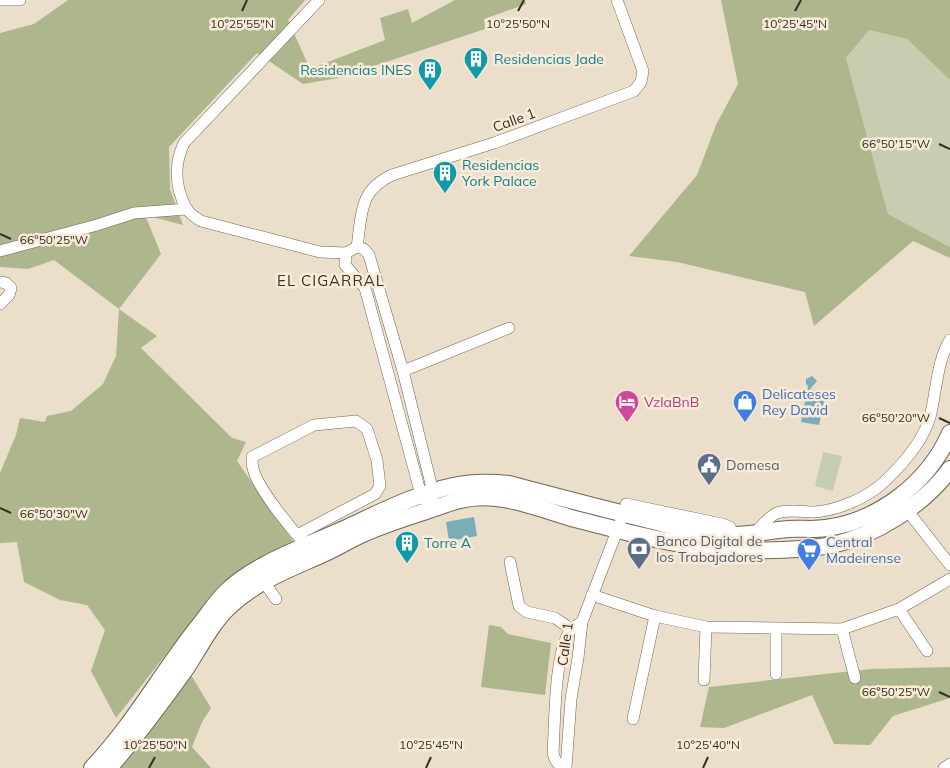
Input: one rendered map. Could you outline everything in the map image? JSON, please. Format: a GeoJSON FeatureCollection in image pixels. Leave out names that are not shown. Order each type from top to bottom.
{"type":"FeatureCollection","features":[{"type":"Feature","properties":{"kind":"main road"},"geometry":{"type":"LineString","coordinates":[[109,768],[140,730],[229,607],[243,595],[272,576],[324,554],[362,534],[461,499],[479,497],[501,498],[622,516],[721,535],[754,534],[788,529],[826,528],[903,504],[939,454],[950,433]]}},
{"type":"Feature","properties":{"kind":"main road"},"geometry":{"type":"LineString","coordinates":[[92,768],[103,757],[134,716],[191,636],[224,594],[236,583],[302,540],[427,493],[472,482],[509,484],[622,516],[698,547],[742,550],[790,549],[831,545],[874,530],[903,504],[938,483],[950,469]]}},
{"type":"Feature","properties":{"kind":"street"},"geometry":{"type":"LineString","coordinates":[[0,0],[20,0]]}},
{"type":"Feature","properties":{"kind":"street"},"geometry":{"type":"LineString","coordinates":[[319,0],[184,143],[179,154],[177,180],[187,210],[208,225],[320,252],[346,253],[357,247],[364,249],[369,255],[371,286],[432,509]]}},
{"type":"Feature","properties":{"kind":"street","name":"Calle 1"},"geometry":{"type":"LineString","coordinates":[[357,247],[366,196],[379,181],[392,175],[494,143],[634,91],[640,82],[643,71],[617,0]]}},
{"type":"Feature","properties":{"kind":"street"},"geometry":{"type":"LineString","coordinates":[[0,251],[97,225],[134,212],[187,210]]}},
{"type":"Feature","properties":{"kind":"street"},"geometry":{"type":"LineString","coordinates":[[346,253],[345,266],[371,286],[403,372],[427,493]]}},
{"type":"Feature","properties":{"kind":"street"},"geometry":{"type":"LineString","coordinates":[[0,282],[6,282],[11,288],[9,295],[0,304]]}},
{"type":"Feature","properties":{"kind":"street"},"geometry":{"type":"LineString","coordinates":[[403,372],[509,328]]}},
{"type":"Feature","properties":{"kind":"street"},"geometry":{"type":"LineString","coordinates":[[754,534],[771,516],[778,513],[816,512],[843,506],[866,495],[883,483],[922,437],[929,420],[942,357],[950,340]]}},
{"type":"Feature","properties":{"kind":"street"},"geometry":{"type":"LineString","coordinates":[[356,421],[367,429],[376,460],[380,486],[375,494],[302,540],[286,524],[260,484],[252,469],[252,457],[314,425],[356,421]]}},
{"type":"Feature","properties":{"kind":"street"},"geometry":{"type":"LineString","coordinates":[[903,504],[950,565]]}},
{"type":"Feature","properties":{"kind":"street","name":"Calle 1"},"geometry":{"type":"LineString","coordinates":[[566,768],[571,699],[582,622],[622,516]]}},
{"type":"Feature","properties":{"kind":"street"},"geometry":{"type":"LineString","coordinates":[[510,562],[519,606],[527,612],[555,618],[571,629]]}},
{"type":"Feature","properties":{"kind":"street"},"geometry":{"type":"LineString","coordinates":[[592,595],[655,616],[706,627],[842,629],[899,609],[950,579]]}},
{"type":"Feature","properties":{"kind":"street"},"geometry":{"type":"LineString","coordinates":[[264,582],[276,599]]}},
{"type":"Feature","properties":{"kind":"street"},"geometry":{"type":"LineString","coordinates":[[899,609],[927,651]]}},
{"type":"Feature","properties":{"kind":"street"},"geometry":{"type":"LineString","coordinates":[[633,719],[655,616]]}},
{"type":"Feature","properties":{"kind":"street"},"geometry":{"type":"LineString","coordinates":[[566,768],[558,765],[554,760],[553,753],[558,672],[562,648],[571,629],[582,622]]}},
{"type":"Feature","properties":{"kind":"street"},"geometry":{"type":"LineString","coordinates":[[704,680],[706,627]]}},
{"type":"Feature","properties":{"kind":"street"},"geometry":{"type":"LineString","coordinates":[[776,629],[776,674]]}},
{"type":"Feature","properties":{"kind":"street"},"geometry":{"type":"LineString","coordinates":[[842,629],[855,678]]}},
{"type":"Feature","properties":{"kind":"street"},"geometry":{"type":"LineString","coordinates":[[944,768],[950,764]]}},
{"type":"Feature","properties":{"kind":"green space"},"geometry":{"type":"Polygon","coordinates":[[[68,0],[305,0],[288,20],[310,69],[385,40],[380,18],[408,9],[412,23],[455,0],[525,0],[526,4],[484,19],[485,29],[338,78],[303,84],[257,53],[169,147],[170,189],[183,225],[145,215],[161,254],[119,309],[54,260],[28,269],[0,267],[0,33],[34,24],[68,0]]]}},
{"type":"Feature","properties":{"kind":"green space"},"geometry":{"type":"Polygon","coordinates":[[[721,0],[950,0],[950,80],[907,39],[869,30],[846,58],[888,214],[950,247],[950,258],[913,241],[814,326],[805,292],[677,262],[629,256],[697,175],[716,125],[738,84],[721,0]]]}},
{"type":"Feature","properties":{"kind":"green space"},"geometry":{"type":"Polygon","coordinates":[[[869,30],[907,39],[950,80],[950,247],[888,214],[846,58],[869,30]]]}},
{"type":"Feature","properties":{"kind":"green space"},"geometry":{"type":"Polygon","coordinates":[[[119,309],[157,336],[141,348],[232,438],[246,442],[237,461],[295,544],[243,570],[222,583],[116,718],[91,671],[105,630],[87,605],[60,600],[24,582],[17,542],[0,543],[0,473],[16,435],[20,418],[45,422],[47,416],[71,411],[103,384],[116,356],[119,309]]]}},
{"type":"Feature","properties":{"kind":"green space"},"geometry":{"type":"Polygon","coordinates":[[[823,452],[842,456],[833,491],[815,486],[823,452]]]}},
{"type":"Feature","properties":{"kind":"green space"},"geometry":{"type":"Polygon","coordinates":[[[489,625],[501,627],[508,634],[551,643],[545,695],[481,687],[489,625]]]}},
{"type":"Feature","properties":{"kind":"green space"},"geometry":{"type":"Polygon","coordinates":[[[950,667],[950,698],[893,716],[870,745],[834,744],[812,695],[724,728],[700,727],[709,687],[871,669],[950,667]]]}},
{"type":"Feature","properties":{"kind":"green space"},"geometry":{"type":"Polygon","coordinates":[[[191,675],[211,708],[202,722],[192,747],[211,768],[120,768],[191,675]]]}},
{"type":"Feature","properties":{"kind":"water"},"geometry":{"type":"Polygon","coordinates":[[[812,376],[817,381],[810,389],[826,393],[819,425],[801,422],[808,386],[806,379],[812,376]]]}},
{"type":"Feature","properties":{"kind":"water"},"geometry":{"type":"Polygon","coordinates":[[[474,517],[477,536],[449,541],[446,522],[474,517]]]}},
{"type":"Feature","properties":{"kind":"place","name":"Residencias Jade"},"geometry":{"type":"Point","coordinates":[476,80]}},
{"type":"Feature","properties":{"kind":"place","name":"Residencias INES"},"geometry":{"type":"Point","coordinates":[430,91]}},
{"type":"Feature","properties":{"kind":"place","name":"Residencias York Palace"},"geometry":{"type":"Point","coordinates":[445,194]}},
{"type":"Feature","properties":{"kind":"place","name":"VzlaBnB"},"geometry":{"type":"Point","coordinates":[627,423]}},
{"type":"Feature","properties":{"kind":"place","name":"Delicateses Rey David"},"geometry":{"type":"Point","coordinates":[745,423]}},
{"type":"Feature","properties":{"kind":"place","name":"Domesa"},"geometry":{"type":"Point","coordinates":[709,486]}},
{"type":"Feature","properties":{"kind":"place","name":"Torre A"},"geometry":{"type":"Point","coordinates":[407,564]}},
{"type":"Feature","properties":{"kind":"place","name":"Banco Digital de los Trabajadores"},"geometry":{"type":"Point","coordinates":[639,570]}},
{"type":"Feature","properties":{"kind":"place","name":"Central Madeirense"},"geometry":{"type":"Point","coordinates":[809,571]}},
{"type":"Feature","properties":{"kind":"district","name":"EL CIGARRAL"},"geometry":{"type":"Point","coordinates":[331,280]}}]}
